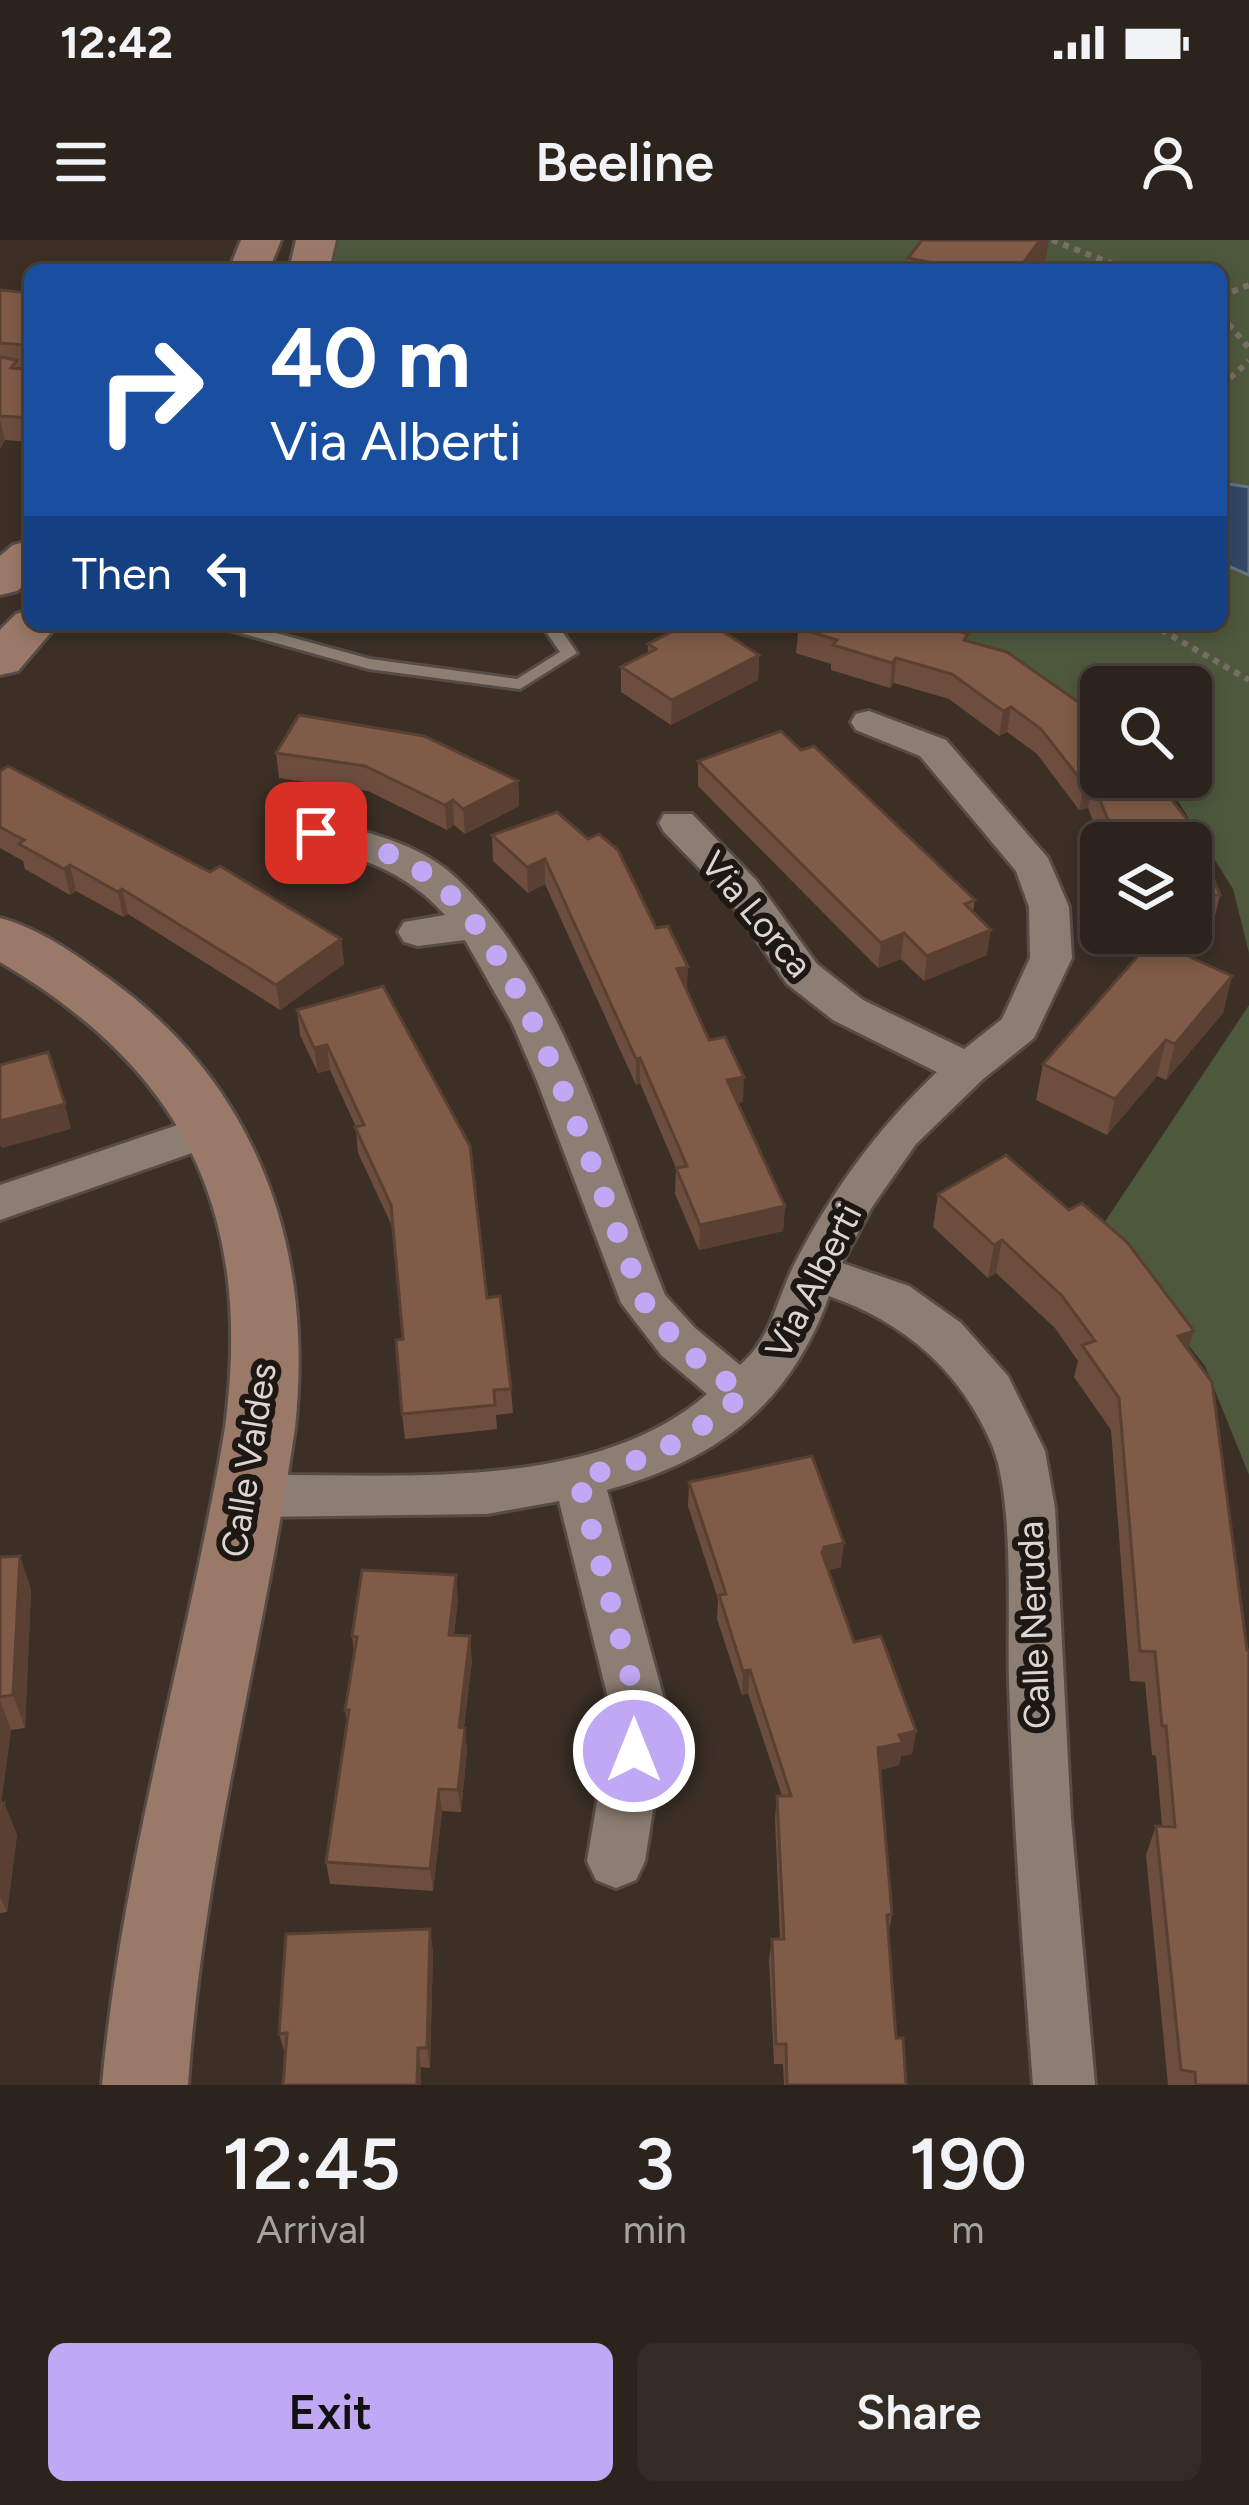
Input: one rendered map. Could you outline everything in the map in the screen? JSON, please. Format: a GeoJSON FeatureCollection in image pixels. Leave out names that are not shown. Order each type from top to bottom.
{"type":"FeatureCollection","features":[{"type":"Feature","properties":{"kind":"street"},"geometry":{"type":"LineString","coordinates":[[0,581],[24,560]]}},
{"type":"Feature","properties":{"kind":"street"},"geometry":{"type":"LineString","coordinates":[[0,660],[28,630]]}},
{"type":"Feature","properties":{"kind":"street","name":"Via Alberti"},"geometry":{"type":"LineString","coordinates":[[247,1496],[487,1493],[578,1478],[653,1457],[701,1429],[745,1393],[790,1339],[814,1272],[855,1197],[900,1133],[967,1069],[1019,1028],[1051,958],[1049,907],[1034,867],[933,748],[869,722]]}},
{"type":"Feature","properties":{"kind":"street","name":"Via Lorca"},"geometry":{"type":"LineString","coordinates":[[678,823],[742,889],[802,974],[848,1010],[967,1069]]}},
{"type":"Feature","properties":{"kind":"street"},"geometry":{"type":"LineString","coordinates":[[316,833],[364,842],[405,862],[438,883],[477,925],[512,982],[645,1303],[669,1336],[717,1377],[745,1393]]}},
{"type":"Feature","properties":{"kind":"street"},"geometry":{"type":"LineString","coordinates":[[418,932],[477,925]]}},
{"type":"Feature","properties":{"kind":"street","name":"Calle Valdes"},"geometry":{"type":"LineString","coordinates":[[0,937],[106,1001],[166,1058],[216,1128],[243,1193],[264,1272],[266,1369],[247,1496],[182,1820],[148,2032],[145,2085]]}},
{"type":"Feature","properties":{"kind":"street"},"geometry":{"type":"LineString","coordinates":[[0,1204],[216,1128]]}},
{"type":"Feature","properties":{"kind":"street","name":"Calle Neruda"},"geometry":{"type":"LineString","coordinates":[[814,1272],[892,1299],[944,1336],[991,1390],[1020,1451],[1029,1508],[1041,1796],[1064,2085]]}},
{"type":"Feature","properties":{"kind":"street"},"geometry":{"type":"LineString","coordinates":[[578,1478],[640,1714],[616,1861]]}},
{"type":"Feature","properties":{"kind":"lane"},"geometry":{"type":"LineString","coordinates":[[247,630],[369,664],[520,684],[568,653],[554,630]]}},
{"type":"Feature","properties":{"kind":"path"},"geometry":{"type":"LineString","coordinates":[[1052,240],[1113,264]]}},
{"type":"Feature","properties":{"kind":"path"},"geometry":{"type":"LineString","coordinates":[[1227,322],[1249,348]]}},
{"type":"Feature","properties":{"kind":"path"},"geometry":{"type":"LineString","coordinates":[[1161,630],[1249,680]]}},
{"type":"Feature","properties":{"kind":"green space"},"geometry":{"type":"Polygon","coordinates":[[[323,240],[1249,240],[1249,953],[1233,889],[1212,855],[1212,822],[1191,822],[1176,798],[1212,798],[1212,666],[1080,666],[1080,723],[863,630],[1227,630],[1227,264],[318,264],[323,240]]]}},
{"type":"Feature","properties":{"kind":"green space"},"geometry":{"type":"Polygon","coordinates":[[[1249,1005],[1249,1475],[1205,1366],[1098,1232],[1249,1005]]]}},
{"type":"Feature","properties":{"kind":"water"},"geometry":{"type":"Polygon","coordinates":[[[1227,484],[1249,487],[1249,575],[1227,566],[1227,484]]]}},
{"type":"Feature","properties":{"kind":"building"},"geometry":{"type":"Polygon","coordinates":[[[922,240],[1040,240],[1022,264],[938,264],[908,258],[922,240]]]}},
{"type":"Feature","properties":{"kind":"building"},"geometry":{"type":"Polygon","coordinates":[[[0,290],[24,292],[24,345],[0,343],[0,290]]]}},
{"type":"Feature","properties":{"kind":"building"},"geometry":{"type":"Polygon","coordinates":[[[0,357],[17,360],[11,368],[24,369],[24,418],[0,416],[0,357]]]}},
{"type":"Feature","properties":{"kind":"building"},"geometry":{"type":"Polygon","coordinates":[[[675,630],[720,630],[759,655],[672,700],[621,667],[656,649],[648,644],[675,630]]]}},
{"type":"Feature","properties":{"kind":"building"},"geometry":{"type":"Polygon","coordinates":[[[804,630],[954,630],[968,634],[964,640],[1007,652],[1080,703],[1080,779],[1041,729],[1011,707],[1003,711],[952,674],[833,645],[837,640],[804,630]]]}},
{"type":"Feature","properties":{"kind":"building"},"geometry":{"type":"Polygon","coordinates":[[[299,715],[424,736],[518,781],[463,809],[453,800],[445,805],[365,766],[276,753],[299,715]]]}},
{"type":"Feature","properties":{"kind":"building"},"geometry":{"type":"Polygon","coordinates":[[[781,731],[801,750],[814,746],[975,900],[965,904],[991,930],[927,956],[904,933],[881,943],[698,761],[781,731]]]}},
{"type":"Feature","properties":{"kind":"building"},"geometry":{"type":"Polygon","coordinates":[[[8,766],[210,872],[220,866],[341,939],[276,985],[122,889],[118,892],[70,865],[64,869],[19,844],[24,840],[0,827],[0,771],[8,766]]]}},
{"type":"Feature","properties":{"kind":"building"},"geometry":{"type":"Polygon","coordinates":[[[1099,798],[1170,798],[1189,822],[1109,822],[1099,798]]]}},
{"type":"Feature","properties":{"kind":"building"},"geometry":{"type":"Polygon","coordinates":[[[557,812],[588,839],[599,834],[618,850],[656,928],[668,926],[688,967],[677,969],[709,1040],[725,1037],[744,1077],[727,1080],[785,1206],[700,1225],[676,1168],[687,1166],[545,859],[527,867],[492,835],[557,812]]]}},
{"type":"Feature","properties":{"kind":"building"},"geometry":{"type":"Polygon","coordinates":[[[1140,954],[1183,954],[1232,976],[1175,1044],[1166,1040],[1115,1099],[1043,1064],[1140,954]]]}},
{"type":"Feature","properties":{"kind":"building"},"geometry":{"type":"Polygon","coordinates":[[[383,986],[470,1146],[487,1298],[500,1296],[511,1389],[494,1390],[495,1405],[402,1414],[396,1340],[403,1339],[391,1205],[355,1127],[364,1125],[327,1045],[314,1048],[297,1010],[383,986]]]}},
{"type":"Feature","properties":{"kind":"building"},"geometry":{"type":"Polygon","coordinates":[[[48,1052],[65,1104],[0,1121],[0,1065],[48,1052]]]}},
{"type":"Feature","properties":{"kind":"building"},"geometry":{"type":"Polygon","coordinates":[[[1006,1155],[1069,1210],[1082,1203],[1127,1242],[1194,1331],[1178,1336],[1212,1382],[1249,1650],[1249,2085],[1196,2085],[1195,2072],[1181,2070],[1156,1826],[1175,1827],[1166,1726],[1162,1726],[1155,1652],[1140,1651],[1119,1398],[1082,1345],[1095,1341],[1062,1296],[1002,1240],[994,1245],[938,1194],[1006,1155]]]}},
{"type":"Feature","properties":{"kind":"building"},"geometry":{"type":"Polygon","coordinates":[[[812,1456],[844,1543],[824,1547],[822,1553],[854,1642],[881,1636],[916,1731],[899,1735],[903,1743],[878,1748],[892,1914],[887,1915],[896,2038],[903,2038],[906,2085],[787,2085],[786,2044],[776,2044],[772,1939],[784,1939],[777,1796],[791,1796],[750,1670],[743,1671],[719,1595],[726,1594],[689,1482],[812,1456]]]}},
{"type":"Feature","properties":{"kind":"building"},"geometry":{"type":"Polygon","coordinates":[[[20,1556],[13,1695],[0,1697],[0,1557],[20,1556]]]}},
{"type":"Feature","properties":{"kind":"building"},"geometry":{"type":"Polygon","coordinates":[[[362,1570],[456,1575],[449,1635],[470,1636],[459,1727],[465,1728],[458,1790],[439,1789],[430,1869],[326,1862],[349,1710],[345,1710],[362,1570]]]}},
{"type":"Feature","properties":{"kind":"building"},"geometry":{"type":"Polygon","coordinates":[[[430,1929],[427,2048],[418,2048],[417,2085],[283,2085],[287,2033],[279,2034],[286,1934],[430,1929]]]}},
{"type":"Feature","properties":{"kind":"route"},"geometry":{"type":"LineString","coordinates":[[316,833],[364,842],[405,862],[438,883],[477,925],[512,982],[645,1303],[669,1336],[717,1377],[745,1393],[701,1429],[653,1457],[578,1478],[640,1714],[634,1751]]}}]}
